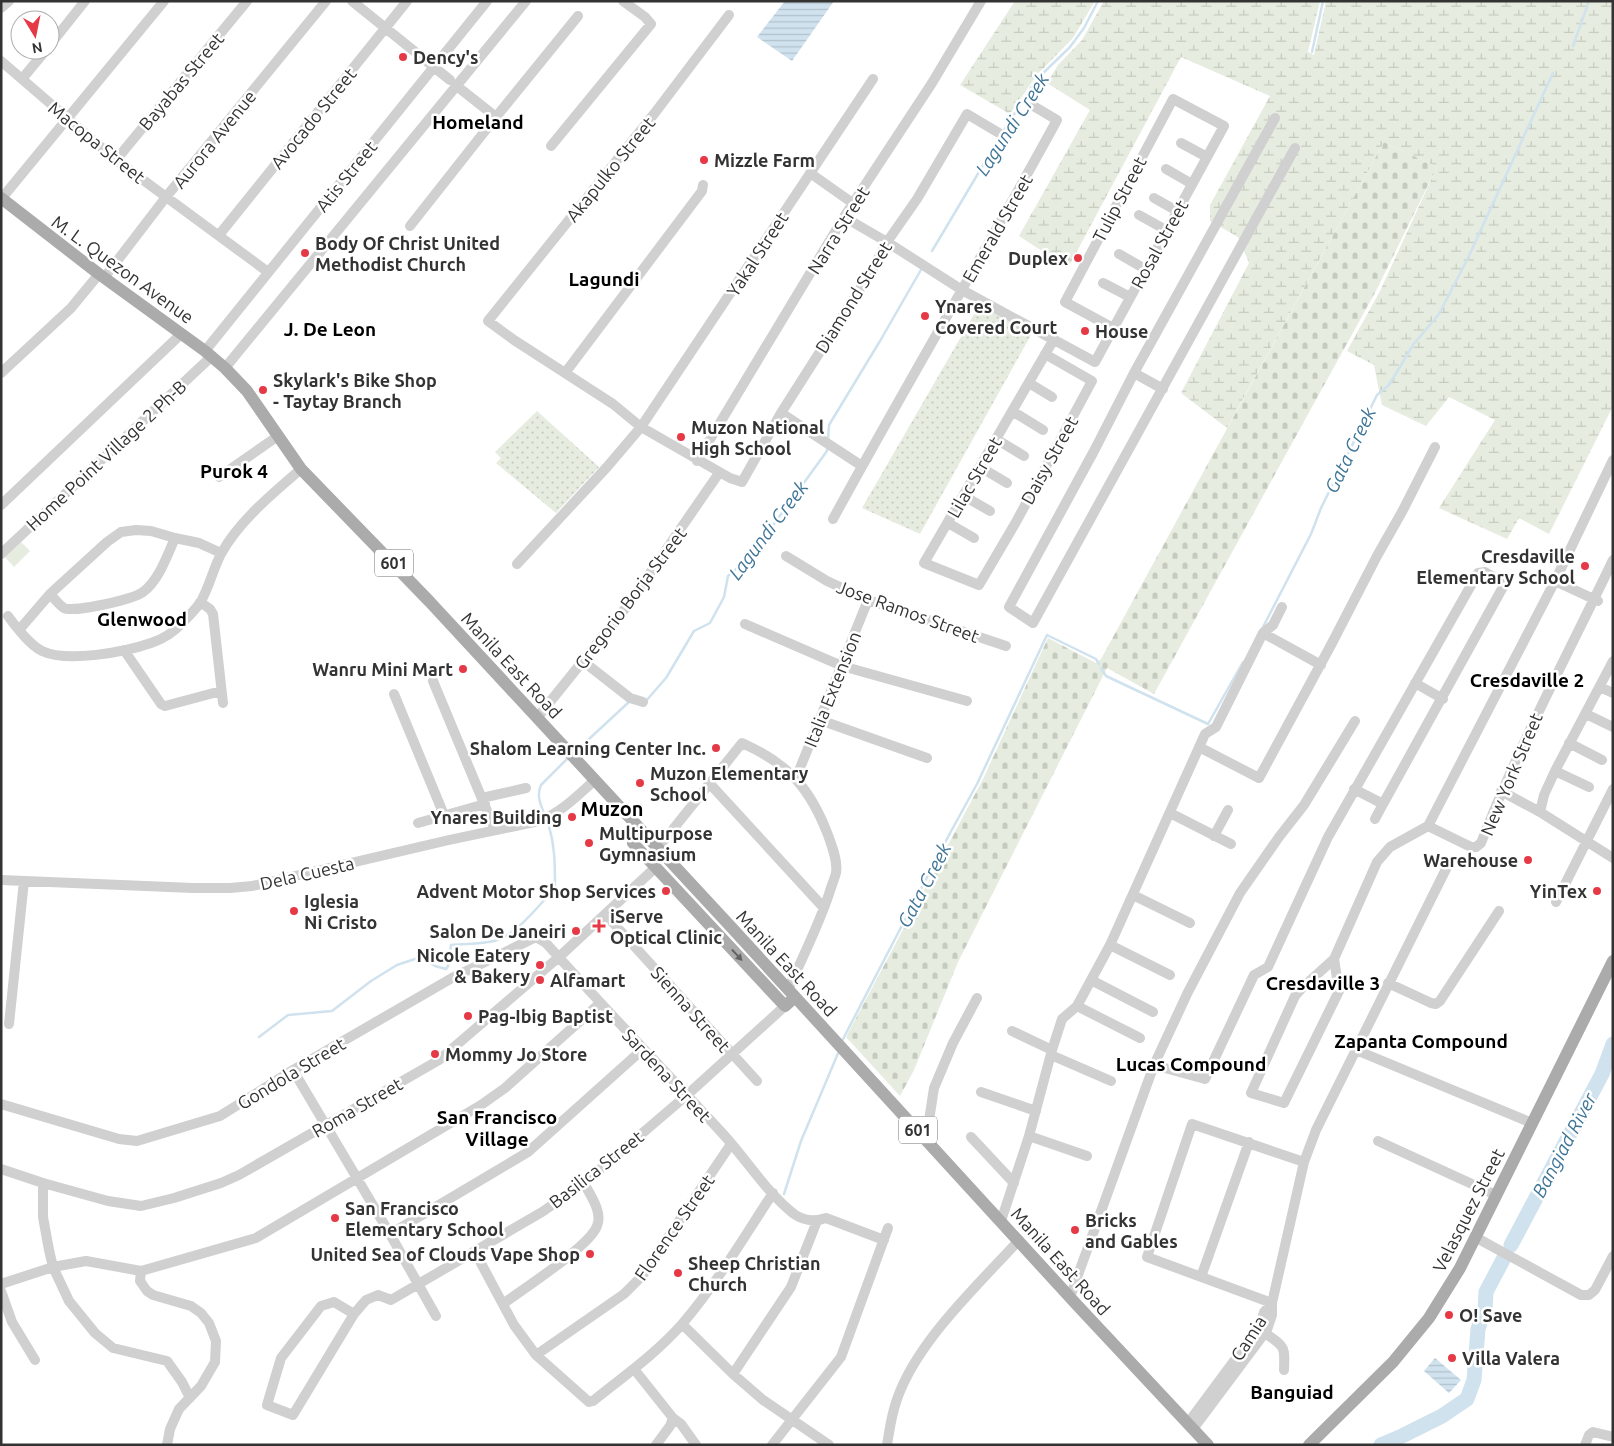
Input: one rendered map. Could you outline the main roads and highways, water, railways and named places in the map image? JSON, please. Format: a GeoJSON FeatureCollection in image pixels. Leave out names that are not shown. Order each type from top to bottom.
{"type":"FeatureCollection","features":[{"type":"Feature","properties":{"kind":"main road","name":"M. L. Quezon Avenue"},"geometry":{"type":"LineString","coordinates":[[2,198],[45,233],[225,368]]}},
{"type":"Feature","properties":{"kind":"main road","name":"Manila East Road"},"geometry":{"type":"LineString","coordinates":[[225,368],[247,390],[301,468],[430,601],[1019,1240],[1070,1298],[1208,1445]]}},
{"type":"Feature","properties":{"kind":"main road"},"geometry":{"type":"LineString","coordinates":[[642,830],[634,842],[784,1006],[791,993]]}},
{"type":"Feature","properties":{"kind":"main road"},"geometry":{"type":"LineString","coordinates":[[656,867],[662,853]]}},
{"type":"Feature","properties":{"kind":"main road"},"geometry":{"type":"LineString","coordinates":[[721,938],[732,928]]}},
{"type":"Feature","properties":{"kind":"main road","name":"Velasquez Street"},"geometry":{"type":"LineString","coordinates":[[1309,1445],[1393,1362],[1429,1318],[1460,1268],[1613,961]]}},
{"type":"Feature","properties":{"kind":"water"},"geometry":{"type":"Polygon","coordinates":[[[785,1],[834,1],[792,61],[757,37],[785,1]]]}},
{"type":"Feature","properties":{"kind":"water"},"geometry":{"type":"Polygon","coordinates":[[[1435,1358],[1461,1380],[1449,1393],[1424,1371],[1435,1358]]]}},
{"type":"Feature","properties":{"kind":"waterway","name":"Lagundi Creek"},"geometry":{"type":"LineString","coordinates":[[932,251],[1036,80],[1070,47],[1084,28],[1098,1]]}},
{"type":"Feature","properties":{"kind":"waterway"},"geometry":{"type":"LineString","coordinates":[[1312,52],[1323,1]]}},
{"type":"Feature","properties":{"kind":"waterway","name":"Gata Creek"},"geometry":{"type":"LineString","coordinates":[[1573,46],[1589,1]]}},
{"type":"Feature","properties":{"kind":"waterway","name":"Gata Creek"},"geometry":{"type":"LineString","coordinates":[[1262,629],[1311,534],[1321,508],[1377,395],[1389,385],[1413,345],[1439,314],[1467,260],[1553,73]]}},
{"type":"Feature","properties":{"kind":"waterway","name":"Lagundi Creek"},"geometry":{"type":"LineString","coordinates":[[828,439],[829,425],[922,268]]}},
{"type":"Feature","properties":{"kind":"waterway","name":"Lagundi Creek"},"geometry":{"type":"LineString","coordinates":[[645,702],[666,678],[694,631],[710,623],[724,597],[728,576],[750,557],[827,451],[827,447]]}},
{"type":"Feature","properties":{"kind":"waterway","name":"Gata Creek"},"geometry":{"type":"LineString","coordinates":[[842,1041],[977,784],[1047,635],[1096,659],[1099,664]]}},
{"type":"Feature","properties":{"kind":"waterway","name":"Gata Creek"},"geometry":{"type":"LineString","coordinates":[[1101,668],[1106,676],[1208,724],[1243,662]]}},
{"type":"Feature","properties":{"kind":"waterway","name":"Lagundi Creek"},"geometry":{"type":"LineString","coordinates":[[575,752],[630,701]]}},
{"type":"Feature","properties":{"kind":"waterway","name":"Lagundi Creek"},"geometry":{"type":"LineString","coordinates":[[545,816],[539,797],[541,785],[569,757]]}},
{"type":"Feature","properties":{"kind":"waterway","name":"Lagundi Creek"},"geometry":{"type":"LineString","coordinates":[[259,1037],[288,1015],[332,1011],[371,981],[397,965],[421,957],[435,966],[446,969],[451,945],[494,941],[511,933],[527,919],[555,888],[553,845],[547,821]]}},
{"type":"Feature","properties":{"kind":"waterway","name":"Bangiad River"},"geometry":{"type":"LineString","coordinates":[[1511,1245],[1602,1074],[1613,1044]]}},
{"type":"Feature","properties":{"kind":"waterway","name":"Gata Creek"},"geometry":{"type":"LineString","coordinates":[[784,1194],[801,1141],[839,1051]]}},
{"type":"Feature","properties":{"kind":"waterway","name":"Bangiad River"},"geometry":{"type":"LineString","coordinates":[[1381,1445],[1442,1416],[1467,1399],[1474,1380],[1478,1329],[1485,1310],[1486,1292],[1505,1256]]}},
{"type":"Feature","properties":{"kind":"place","name":"Dency's"},"geometry":{"type":"Point","coordinates":[403,57]}},
{"type":"Feature","properties":{"kind":"place","name":"Mizzle Farm"},"geometry":{"type":"Point","coordinates":[704,160]}},
{"type":"Feature","properties":{"kind":"place","name":"Body Of Christ United Methodist Church"},"geometry":{"type":"Point","coordinates":[305,253]}},
{"type":"Feature","properties":{"kind":"place","name":"Duplex"},"geometry":{"type":"Point","coordinates":[1078,258]}},
{"type":"Feature","properties":{"kind":"place","name":"Ynares Covered Court"},"geometry":{"type":"Point","coordinates":[925,316]}},
{"type":"Feature","properties":{"kind":"place","name":"House"},"geometry":{"type":"Point","coordinates":[1085,331]}},
{"type":"Feature","properties":{"kind":"place","name":"Skylark's Bike Shop - Taytay Branch"},"geometry":{"type":"Point","coordinates":[263,390]}},
{"type":"Feature","properties":{"kind":"place","name":"Muzon National High School"},"geometry":{"type":"Point","coordinates":[681,437]}},
{"type":"Feature","properties":{"kind":"place","name":"Cresdaville Elementary School"},"geometry":{"type":"Point","coordinates":[1585,566]}},
{"type":"Feature","properties":{"kind":"place","name":"Wanru Mini Mart"},"geometry":{"type":"Point","coordinates":[463,669]}},
{"type":"Feature","properties":{"kind":"place","name":"Shalom Learning Center Inc."},"geometry":{"type":"Point","coordinates":[716,748]}},
{"type":"Feature","properties":{"kind":"place","name":"Muzon Elementary School"},"geometry":{"type":"Point","coordinates":[640,783]}},
{"type":"Feature","properties":{"kind":"place","name":"Ynares Building"},"geometry":{"type":"Point","coordinates":[572,817]}},
{"type":"Feature","properties":{"kind":"place","name":"Multipurpose Gymnasium"},"geometry":{"type":"Point","coordinates":[589,843]}},
{"type":"Feature","properties":{"kind":"place","name":"Warehouse"},"geometry":{"type":"Point","coordinates":[1528,860]}},
{"type":"Feature","properties":{"kind":"place","name":"Advent Motor Shop Services"},"geometry":{"type":"Point","coordinates":[666,891]}},
{"type":"Feature","properties":{"kind":"place","name":"YinTex"},"geometry":{"type":"Point","coordinates":[1597,891]}},
{"type":"Feature","properties":{"kind":"place","name":"Iglesia Ni Cristo"},"geometry":{"type":"Point","coordinates":[294,911]}},
{"type":"Feature","properties":{"kind":"place","name":"iServe Optical Clinic"},"geometry":{"type":"Point","coordinates":[599,926]}},
{"type":"Feature","properties":{"kind":"place","name":"Salon De Janeiri"},"geometry":{"type":"Point","coordinates":[576,931]}},
{"type":"Feature","properties":{"kind":"place","name":"Nicole Eatery & Bakery"},"geometry":{"type":"Point","coordinates":[540,965]}},
{"type":"Feature","properties":{"kind":"place","name":"Alfamart"},"geometry":{"type":"Point","coordinates":[540,980]}},
{"type":"Feature","properties":{"kind":"place","name":"Pag-Ibig Baptist"},"geometry":{"type":"Point","coordinates":[468,1016]}},
{"type":"Feature","properties":{"kind":"place","name":"Mommy Jo Store"},"geometry":{"type":"Point","coordinates":[435,1054]}},
{"type":"Feature","properties":{"kind":"place","name":"San Francisco Elementary School"},"geometry":{"type":"Point","coordinates":[335,1218]}},
{"type":"Feature","properties":{"kind":"place","name":"Bricks and Gables"},"geometry":{"type":"Point","coordinates":[1075,1230]}},
{"type":"Feature","properties":{"kind":"place","name":"United Sea of Clouds Vape Shop"},"geometry":{"type":"Point","coordinates":[590,1254]}},
{"type":"Feature","properties":{"kind":"place","name":"Sheep Christian Church"},"geometry":{"type":"Point","coordinates":[678,1273]}},
{"type":"Feature","properties":{"kind":"place","name":"O! Save"},"geometry":{"type":"Point","coordinates":[1449,1315]}},
{"type":"Feature","properties":{"kind":"place","name":"Villa Valera"},"geometry":{"type":"Point","coordinates":[1452,1358]}},
{"type":"Feature","properties":{"kind":"district","name":"Homeland"},"geometry":{"type":"Point","coordinates":[478,122]}},
{"type":"Feature","properties":{"kind":"district","name":"Lagundi"},"geometry":{"type":"Point","coordinates":[604,279]}},
{"type":"Feature","properties":{"kind":"district","name":"J. De Leon"},"geometry":{"type":"Point","coordinates":[330,329]}},
{"type":"Feature","properties":{"kind":"district","name":"Purok 4"},"geometry":{"type":"Point","coordinates":[234,471]}},
{"type":"Feature","properties":{"kind":"district","name":"Glenwood"},"geometry":{"type":"Point","coordinates":[142,619]}},
{"type":"Feature","properties":{"kind":"district","name":"Cresdaville 2"},"geometry":{"type":"Point","coordinates":[1527,680]}},
{"type":"Feature","properties":{"kind":"district","name":"Muzon"},"geometry":{"type":"Point","coordinates":[612,808]}},
{"type":"Feature","properties":{"kind":"district","name":"Cresdaville 3"},"geometry":{"type":"Point","coordinates":[1323,983]}},
{"type":"Feature","properties":{"kind":"district","name":"Zapanta Compound"},"geometry":{"type":"Point","coordinates":[1421,1041]}},
{"type":"Feature","properties":{"kind":"district","name":"Lucas Compound"},"geometry":{"type":"Point","coordinates":[1191,1064]}},
{"type":"Feature","properties":{"kind":"district","name":"San Francisco Village"},"geometry":{"type":"Point","coordinates":[497,1128]}},
{"type":"Feature","properties":{"kind":"district","name":"Banguiad"},"geometry":{"type":"Point","coordinates":[1292,1392]}}]}
